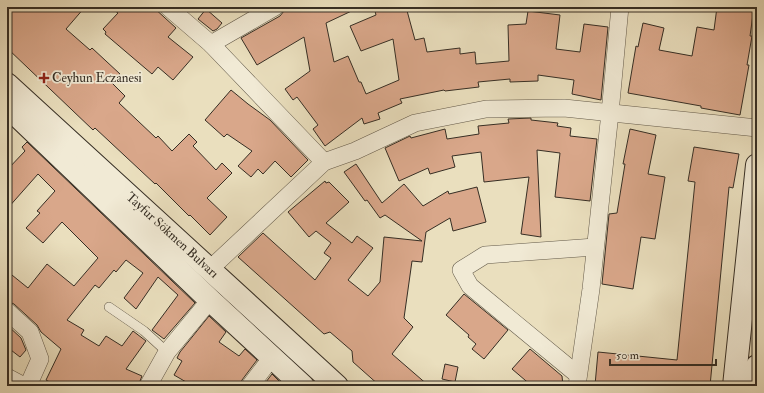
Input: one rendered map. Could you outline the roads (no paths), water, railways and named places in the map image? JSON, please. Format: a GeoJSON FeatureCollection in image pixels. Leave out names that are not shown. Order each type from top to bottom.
{"type":"FeatureCollection","features":[{"type":"Feature","properties":{"kind":"main road","name":"Tayfur Sökmen Bulvarı"},"geometry":{"type":"LineString","coordinates":[[7,84],[337,386]]}},
{"type":"Feature","properties":{"kind":"main road","name":"Tayfur Sökmen Bulvarı"},"geometry":{"type":"LineString","coordinates":[[7,106],[210,300],[303,386]]}},
{"type":"Feature","properties":{"kind":"main road"},"geometry":{"type":"LineString","coordinates":[[734,386],[757,165]]}},
{"type":"Feature","properties":{"kind":"main road"},"geometry":{"type":"LineString","coordinates":[[754,386],[757,366]]}},
{"type":"Feature","properties":{"kind":"street"},"geometry":{"type":"LineString","coordinates":[[168,7],[211,44],[324,162]]}},
{"type":"Feature","properties":{"kind":"street"},"geometry":{"type":"LineString","coordinates":[[211,44],[275,7]]}},
{"type":"Feature","properties":{"kind":"street"},"geometry":{"type":"LineString","coordinates":[[577,380],[591,289],[620,7]]}},
{"type":"Feature","properties":{"kind":"street"},"geometry":{"type":"LineString","coordinates":[[210,269],[324,162],[415,123],[486,109],[564,108],[757,128]]}},
{"type":"Feature","properties":{"kind":"street"},"geometry":{"type":"LineString","coordinates":[[577,380],[470,286],[461,270],[485,255],[595,247]]}},
{"type":"Feature","properties":{"kind":"street"},"geometry":{"type":"LineString","coordinates":[[148,386],[167,352],[210,300]]}},
{"type":"Feature","properties":{"kind":"street"},"geometry":{"type":"LineString","coordinates":[[7,311],[30,332],[40,359],[28,386]]}},
{"type":"Feature","properties":{"kind":"street"},"geometry":{"type":"LineString","coordinates":[[250,386],[272,357]]}},
{"type":"Feature","properties":{"kind":"street"},"geometry":{"type":"LineString","coordinates":[[7,376],[24,386]]}},
{"type":"Feature","properties":{"kind":"lane"},"geometry":{"type":"LineString","coordinates":[[109,307],[144,331],[167,352]]}},
{"type":"Feature","properties":{"kind":"place","name":"Ceyhun Eczanesi"},"geometry":{"type":"Point","coordinates":[44,78]}}]}
